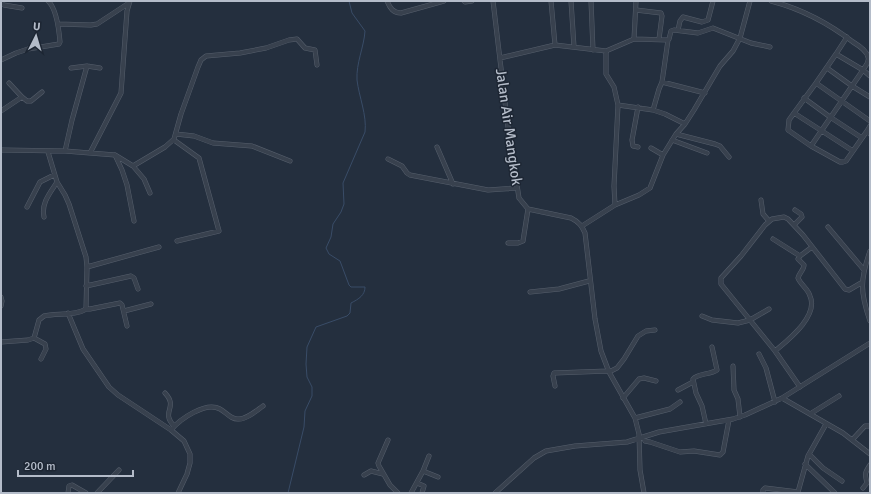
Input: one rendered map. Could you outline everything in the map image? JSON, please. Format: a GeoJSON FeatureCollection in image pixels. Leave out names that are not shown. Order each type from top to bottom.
{"type":"FeatureCollection","features":[{"type":"Feature","properties":{"kind":"street"},"geometry":{"type":"LineString","coordinates":[[1,60],[28,49],[59,44],[58,24],[51,4],[48,1]]}},
{"type":"Feature","properties":{"kind":"street"},"geometry":{"type":"LineString","coordinates":[[387,1],[392,10],[396,13],[401,13],[444,1]]}},
{"type":"Feature","properties":{"kind":"street"},"geometry":{"type":"LineString","coordinates":[[464,1],[472,1]]}},
{"type":"Feature","properties":{"kind":"street","name":"Jalan Air Mangkok"},"geometry":{"type":"LineString","coordinates":[[493,1],[516,188],[519,198],[528,209]]}},
{"type":"Feature","properties":{"kind":"street"},"geometry":{"type":"LineString","coordinates":[[551,1],[555,45]]}},
{"type":"Feature","properties":{"kind":"street"},"geometry":{"type":"LineString","coordinates":[[571,1],[574,47]]}},
{"type":"Feature","properties":{"kind":"street"},"geometry":{"type":"LineString","coordinates":[[591,1],[593,50]]}},
{"type":"Feature","properties":{"kind":"street"},"geometry":{"type":"LineString","coordinates":[[634,39],[636,1]]}},
{"type":"Feature","properties":{"kind":"street"},"geometry":{"type":"LineString","coordinates":[[678,30],[682,17],[702,22],[708,20],[713,1]]}},
{"type":"Feature","properties":{"kind":"street"},"geometry":{"type":"LineString","coordinates":[[582,226],[614,205],[647,190],[654,179],[663,155],[672,140],[685,124],[720,66],[733,51],[740,38],[750,1]]}},
{"type":"Feature","properties":{"kind":"street"},"geometry":{"type":"LineString","coordinates":[[771,1],[787,5],[824,22],[848,37],[859,46],[869,58],[869,61],[811,146]]}},
{"type":"Feature","properties":{"kind":"street"},"geometry":{"type":"LineString","coordinates":[[58,24],[97,24],[129,2]]}},
{"type":"Feature","properties":{"kind":"street"},"geometry":{"type":"LineString","coordinates":[[90,153],[121,93],[129,2]]}},
{"type":"Feature","properties":{"kind":"street"},"geometry":{"type":"LineString","coordinates":[[1,3],[4,5],[22,8]]}},
{"type":"Feature","properties":{"kind":"street"},"geometry":{"type":"LineString","coordinates":[[636,10],[662,14],[659,39]]}},
{"type":"Feature","properties":{"kind":"street"},"geometry":{"type":"LineString","coordinates":[[653,110],[658,89],[662,82],[668,40],[671,31],[678,30],[698,33],[712,28],[751,43],[770,47]]}},
{"type":"Feature","properties":{"kind":"street"},"geometry":{"type":"LineString","coordinates":[[848,37],[789,120],[788,130],[811,146],[840,162],[843,162],[846,161],[862,138],[868,133],[870,126]]}},
{"type":"Feature","properties":{"kind":"street"},"geometry":{"type":"LineString","coordinates":[[133,166],[174,140],[181,114],[198,67],[201,60],[206,56],[240,53],[266,48],[289,40],[297,39],[305,48],[316,50],[317,65]]}},
{"type":"Feature","properties":{"kind":"street"},"geometry":{"type":"LineString","coordinates":[[500,58],[555,45],[606,51],[634,39],[668,40]]}},
{"type":"Feature","properties":{"kind":"street"},"geometry":{"type":"LineString","coordinates":[[606,51],[606,74],[614,87],[618,106],[614,205]]}},
{"type":"Feature","properties":{"kind":"street"},"geometry":{"type":"LineString","coordinates":[[836,54],[863,70],[870,76]]}},
{"type":"Feature","properties":{"kind":"street"},"geometry":{"type":"LineString","coordinates":[[65,152],[87,66]]}},
{"type":"Feature","properties":{"kind":"street"},"geometry":{"type":"LineString","coordinates":[[71,68],[87,66],[100,68]]}},
{"type":"Feature","properties":{"kind":"street"},"geometry":{"type":"LineString","coordinates":[[827,68],[870,98]]}},
{"type":"Feature","properties":{"kind":"street"},"geometry":{"type":"LineString","coordinates":[[662,82],[705,93]]}},
{"type":"Feature","properties":{"kind":"street"},"geometry":{"type":"LineString","coordinates":[[9,83],[22,98],[27,101],[32,101],[42,92]]}},
{"type":"Feature","properties":{"kind":"street"},"geometry":{"type":"LineString","coordinates":[[816,83],[870,121]]}},
{"type":"Feature","properties":{"kind":"street"},"geometry":{"type":"LineString","coordinates":[[1,111],[22,98]]}},
{"type":"Feature","properties":{"kind":"street"},"geometry":{"type":"LineString","coordinates":[[804,98],[862,138]]}},
{"type":"Feature","properties":{"kind":"street"},"geometry":{"type":"LineString","coordinates":[[618,106],[638,107],[653,110],[685,124]]}},
{"type":"Feature","properties":{"kind":"street"},"geometry":{"type":"LineString","coordinates":[[638,107],[632,140],[633,146],[638,147]]}},
{"type":"Feature","properties":{"kind":"street"},"geometry":{"type":"LineString","coordinates":[[794,113],[853,151]]}},
{"type":"Feature","properties":{"kind":"street"},"geometry":{"type":"LineString","coordinates":[[176,134],[194,136],[213,143],[252,146],[290,162]]}},
{"type":"Feature","properties":{"kind":"street"},"geometry":{"type":"LineString","coordinates":[[676,134],[720,146],[729,157]]}},
{"type":"Feature","properties":{"kind":"street"},"geometry":{"type":"LineString","coordinates":[[174,140],[199,158],[219,230],[177,242]]}},
{"type":"Feature","properties":{"kind":"street"},"geometry":{"type":"LineString","coordinates":[[672,140],[707,153]]}},
{"type":"Feature","properties":{"kind":"street"},"geometry":{"type":"LineString","coordinates":[[437,147],[453,184]]}},
{"type":"Feature","properties":{"kind":"street"},"geometry":{"type":"LineString","coordinates":[[651,148],[663,155]]}},
{"type":"Feature","properties":{"kind":"street"},"geometry":{"type":"LineString","coordinates":[[1,150],[115,155],[133,166],[144,179],[150,193]]}},
{"type":"Feature","properties":{"kind":"street"},"geometry":{"type":"LineString","coordinates":[[48,152],[54,175],[69,204],[86,257],[86,309]]}},
{"type":"Feature","properties":{"kind":"street"},"geometry":{"type":"LineString","coordinates":[[115,155],[127,185],[134,221]]}},
{"type":"Feature","properties":{"kind":"street"},"geometry":{"type":"LineString","coordinates":[[388,159],[402,166],[408,175],[488,190],[516,188]]}},
{"type":"Feature","properties":{"kind":"street"},"geometry":{"type":"LineString","coordinates":[[26,207],[40,182],[54,175]]}},
{"type":"Feature","properties":{"kind":"street"},"geometry":{"type":"LineString","coordinates":[[44,217],[43,211],[46,200],[57,182]]}},
{"type":"Feature","properties":{"kind":"street"},"geometry":{"type":"LineString","coordinates":[[761,200],[763,214],[769,221]]}},
{"type":"Feature","properties":{"kind":"street"},"geometry":{"type":"LineString","coordinates":[[508,243],[518,243],[523,241],[528,209],[571,218],[582,226],[585,239],[589,281],[601,351],[609,371],[635,418],[641,438],[640,470],[644,493]]}},
{"type":"Feature","properties":{"kind":"street"},"geometry":{"type":"LineString","coordinates":[[794,225],[802,217],[801,214],[795,210]]}},
{"type":"Feature","properties":{"kind":"street"},"geometry":{"type":"LineString","coordinates":[[800,387],[775,351],[721,284],[721,278],[769,221],[778,217],[784,217],[794,225],[846,289],[849,290],[861,283]]}},
{"type":"Feature","properties":{"kind":"street"},"geometry":{"type":"LineString","coordinates":[[828,227],[864,270]]}},
{"type":"Feature","properties":{"kind":"street"},"geometry":{"type":"LineString","coordinates":[[773,239],[800,256]]}},
{"type":"Feature","properties":{"kind":"street"},"geometry":{"type":"LineString","coordinates":[[87,267],[159,247]]}},
{"type":"Feature","properties":{"kind":"street"},"geometry":{"type":"LineString","coordinates":[[800,256],[812,247]]}},
{"type":"Feature","properties":{"kind":"street"},"geometry":{"type":"LineString","coordinates":[[870,251],[861,283],[865,306],[870,321]]}},
{"type":"Feature","properties":{"kind":"street"},"geometry":{"type":"LineString","coordinates":[[775,351],[805,322],[810,314],[812,302],[811,297],[798,278],[798,275],[804,267],[803,263],[798,259],[800,256]]}},
{"type":"Feature","properties":{"kind":"street"},"geometry":{"type":"LineString","coordinates":[[86,286],[131,276],[134,278],[138,289]]}},
{"type":"Feature","properties":{"kind":"street"},"geometry":{"type":"LineString","coordinates":[[530,292],[559,289],[589,281]]}},
{"type":"Feature","properties":{"kind":"street"},"geometry":{"type":"LineString","coordinates":[[1,297],[1,306]]}},
{"type":"Feature","properties":{"kind":"street"},"geometry":{"type":"LineString","coordinates":[[34,338],[41,317],[84,311],[86,309],[120,303],[122,304],[127,326]]}},
{"type":"Feature","properties":{"kind":"street"},"geometry":{"type":"LineString","coordinates":[[124,311],[151,304]]}},
{"type":"Feature","properties":{"kind":"street"},"geometry":{"type":"LineString","coordinates":[[702,316],[712,320],[738,323],[750,320],[769,309]]}},
{"type":"Feature","properties":{"kind":"street"},"geometry":{"type":"LineString","coordinates":[[68,313],[84,349],[109,387],[118,395],[173,428]]}},
{"type":"Feature","properties":{"kind":"street"},"geometry":{"type":"LineString","coordinates":[[555,386],[554,374],[609,371],[617,368],[638,336],[646,331],[655,330]]}},
{"type":"Feature","properties":{"kind":"street"},"geometry":{"type":"LineString","coordinates":[[1,342],[28,340],[34,338],[45,344],[46,349],[42,359]]}},
{"type":"Feature","properties":{"kind":"street"},"geometry":{"type":"LineString","coordinates":[[495,493],[534,458],[546,451],[575,446],[627,442],[659,432],[740,417],[775,402],[870,343]]}},
{"type":"Feature","properties":{"kind":"street"},"geometry":{"type":"LineString","coordinates":[[706,424],[693,379],[695,376],[717,370],[712,347]]}},
{"type":"Feature","properties":{"kind":"street"},"geometry":{"type":"LineString","coordinates":[[759,354],[766,368],[775,402]]}},
{"type":"Feature","properties":{"kind":"street"},"geometry":{"type":"LineString","coordinates":[[733,366],[734,390],[738,399],[740,417]]}},
{"type":"Feature","properties":{"kind":"street"},"geometry":{"type":"LineString","coordinates":[[623,398],[639,379],[644,378],[656,381]]}},
{"type":"Feature","properties":{"kind":"street"},"geometry":{"type":"LineString","coordinates":[[678,390],[693,382]]}},
{"type":"Feature","properties":{"kind":"street"},"geometry":{"type":"LineString","coordinates":[[165,393],[172,402],[168,413],[168,418],[173,428],[184,441],[190,454],[190,463],[187,474],[178,493]]}},
{"type":"Feature","properties":{"kind":"street"},"geometry":{"type":"LineString","coordinates":[[810,414],[839,396]]}},
{"type":"Feature","properties":{"kind":"street"},"geometry":{"type":"LineString","coordinates":[[782,398],[844,433],[870,454]]}},
{"type":"Feature","properties":{"kind":"street"},"geometry":{"type":"LineString","coordinates":[[635,418],[670,409],[680,402]]}},
{"type":"Feature","properties":{"kind":"street"},"geometry":{"type":"LineString","coordinates":[[173,428],[198,409],[206,407],[220,408],[234,419],[238,419],[247,416],[263,406]]}},
{"type":"Feature","properties":{"kind":"street"},"geometry":{"type":"LineString","coordinates":[[641,438],[680,452],[694,451],[720,455],[723,452],[729,420]]}},
{"type":"Feature","properties":{"kind":"street"},"geometry":{"type":"LineString","coordinates":[[763,493],[765,488],[778,491],[798,492],[809,454],[826,424]]}},
{"type":"Feature","properties":{"kind":"street"},"geometry":{"type":"LineString","coordinates":[[852,440],[865,426],[870,426]]}},
{"type":"Feature","properties":{"kind":"street"},"geometry":{"type":"LineString","coordinates":[[388,440],[378,463],[390,485],[398,493]]}},
{"type":"Feature","properties":{"kind":"street"},"geometry":{"type":"LineString","coordinates":[[809,454],[823,468],[842,481]]}},
{"type":"Feature","properties":{"kind":"street"},"geometry":{"type":"LineString","coordinates":[[412,493],[429,456]]}},
{"type":"Feature","properties":{"kind":"street"},"geometry":{"type":"LineString","coordinates":[[805,464],[835,493]]}},
{"type":"Feature","properties":{"kind":"street"},"geometry":{"type":"LineString","coordinates":[[863,488],[867,483],[865,472],[870,465]]}},
{"type":"Feature","properties":{"kind":"street"},"geometry":{"type":"LineString","coordinates":[[97,493],[119,470]]}},
{"type":"Feature","properties":{"kind":"street"},"geometry":{"type":"LineString","coordinates":[[364,475],[371,471],[383,474]]}},
{"type":"Feature","properties":{"kind":"street"},"geometry":{"type":"LineString","coordinates":[[423,471],[438,477]]}},
{"type":"Feature","properties":{"kind":"street"},"geometry":{"type":"LineString","coordinates":[[417,483],[424,486],[422,493]]}},
{"type":"Feature","properties":{"kind":"street"},"geometry":{"type":"LineString","coordinates":[[68,493],[69,486],[72,485],[86,493]]}},
{"type":"Feature","properties":{"kind":"waterway"},"geometry":{"type":"LineString","coordinates":[[288,493],[304,427],[305,411],[312,396],[312,387],[307,377],[307,347],[316,327],[347,316],[350,313],[351,303],[357,300],[365,290],[365,287],[351,287],[349,285],[340,261],[329,254],[326,248],[331,237],[333,224],[341,212],[344,204],[343,183],[365,132],[364,113],[357,80],[365,31],[352,13],[349,1]]}}]}
